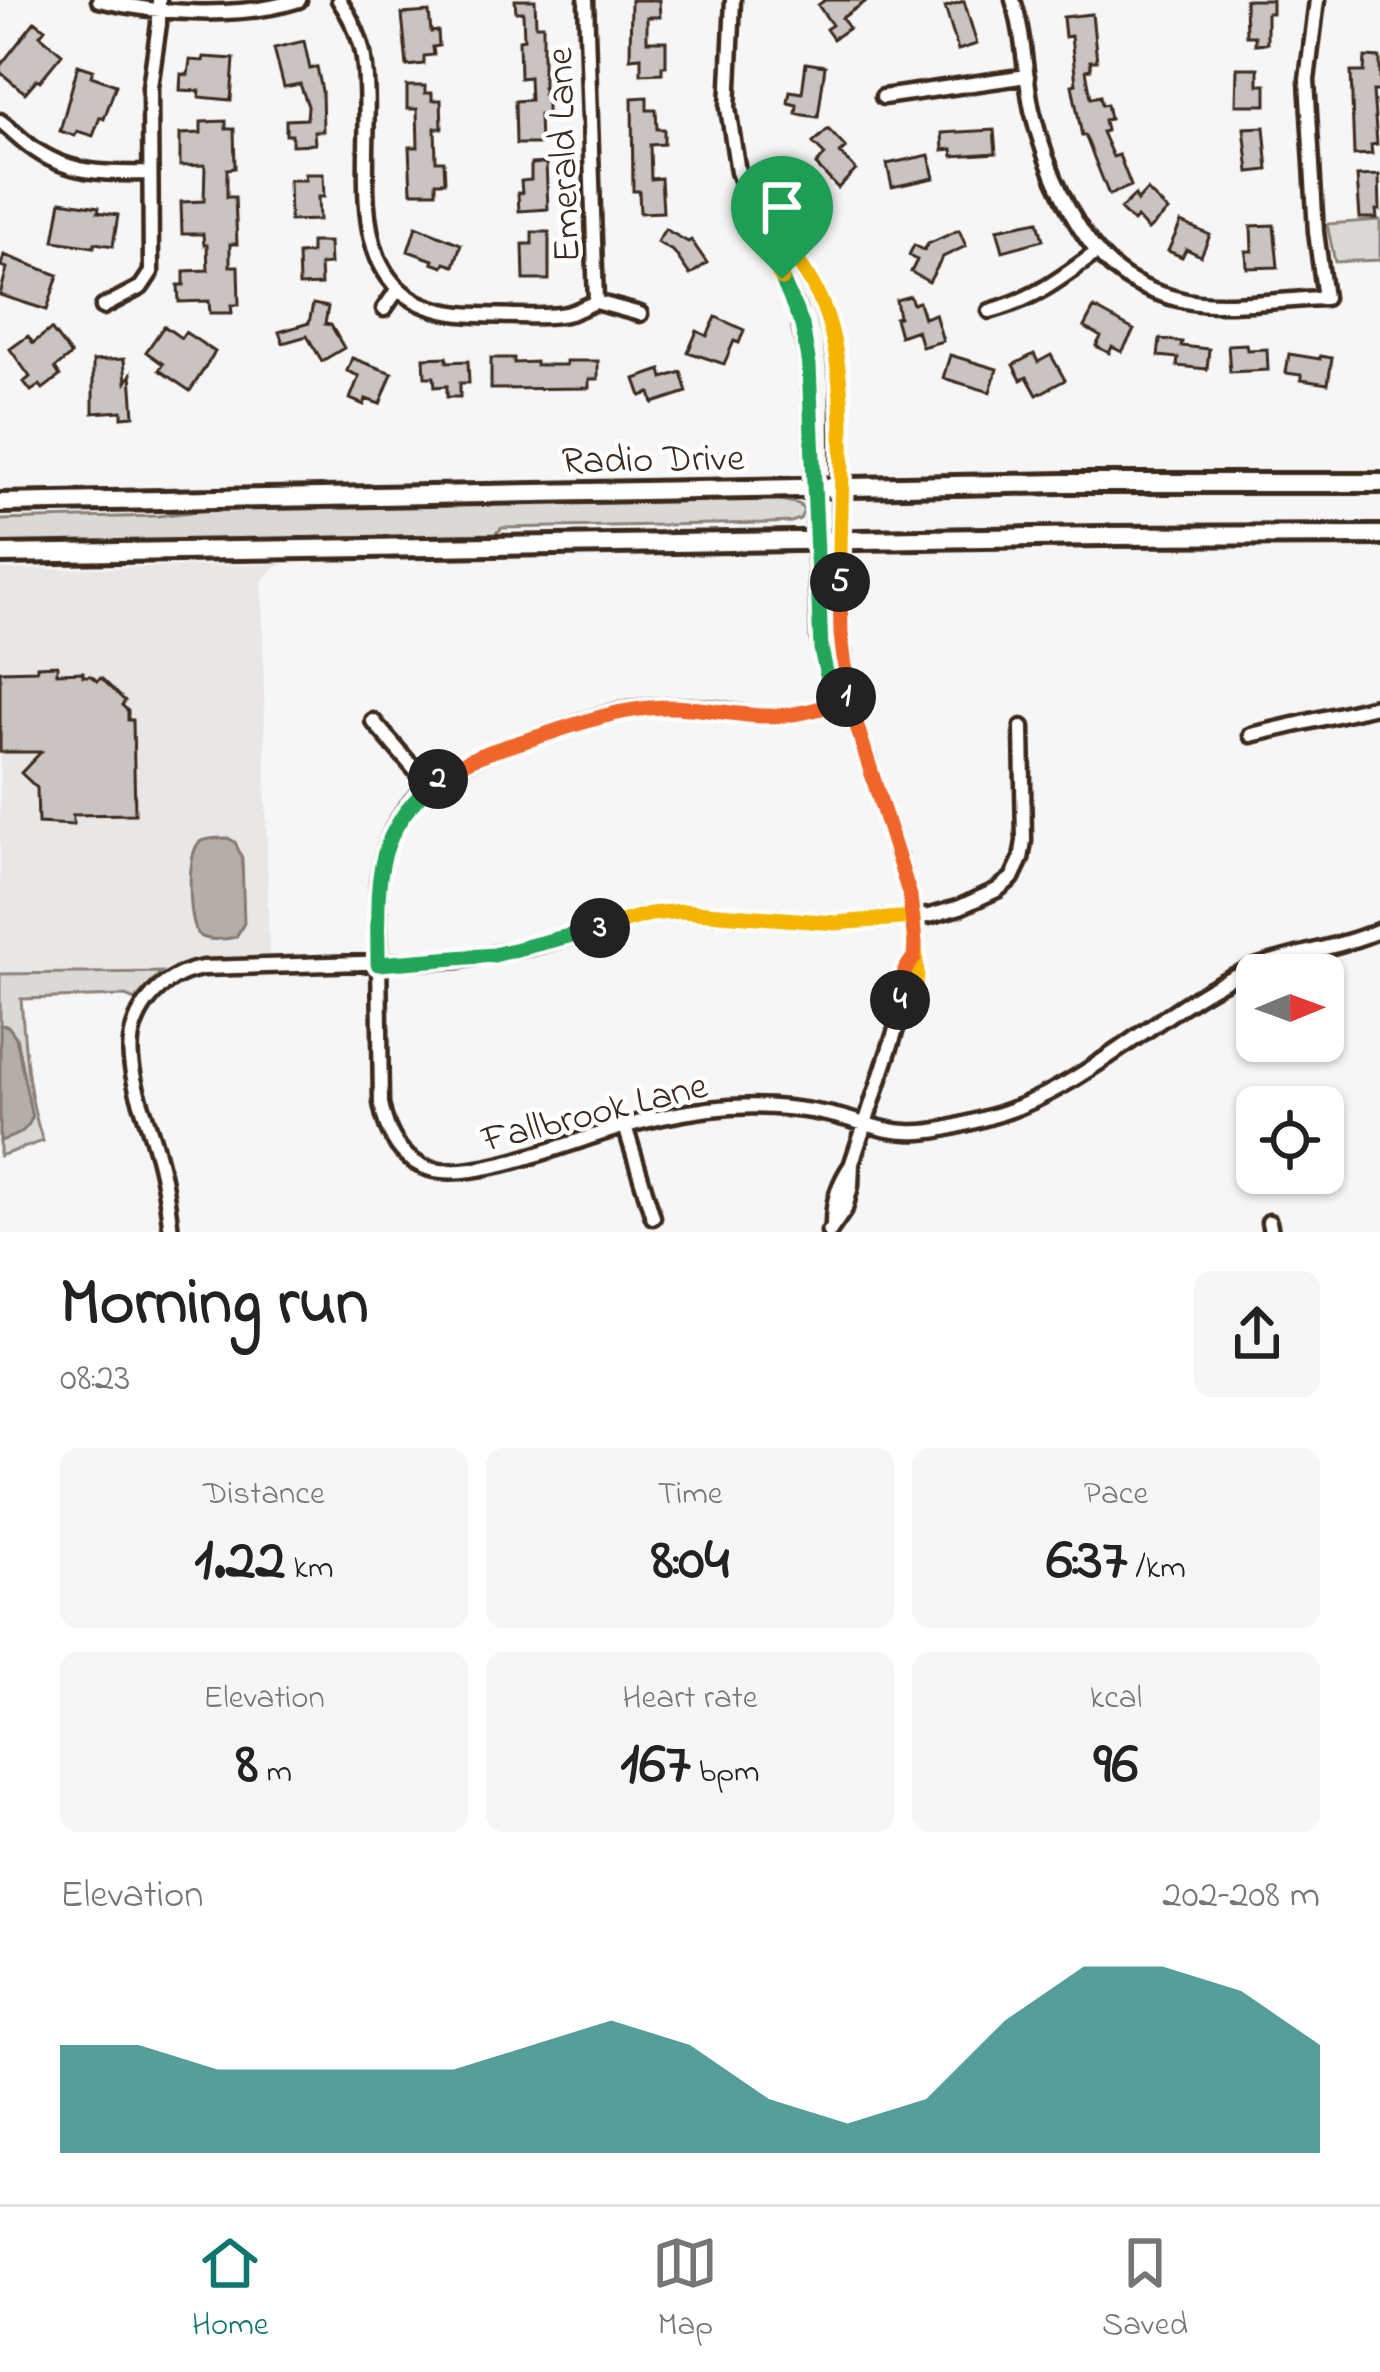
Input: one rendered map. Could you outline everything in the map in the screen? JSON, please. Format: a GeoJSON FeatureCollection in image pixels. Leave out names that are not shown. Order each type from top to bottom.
{"type":"FeatureCollection","features":[{"type":"Feature","properties":{"kind":"main road","name":"Radio Drive"},"geometry":{"type":"LineString","coordinates":[[0,502],[1147,482],[1380,483]]}},
{"type":"Feature","properties":{"kind":"main road"},"geometry":{"type":"LineString","coordinates":[[0,554],[1380,535]]}},
{"type":"Feature","properties":{"kind":"street"},"geometry":{"type":"LineString","coordinates":[[99,0],[126,7],[259,10],[298,0]]}},
{"type":"Feature","properties":{"kind":"street"},"geometry":{"type":"LineString","coordinates":[[339,0],[355,28],[365,63],[370,233],[380,266],[398,289],[384,309]]}},
{"type":"Feature","properties":{"kind":"street","name":"Emerald Lane"},"geometry":{"type":"LineString","coordinates":[[398,289],[428,308],[459,314],[567,314],[596,302],[586,0]]}},
{"type":"Feature","properties":{"kind":"street"},"geometry":{"type":"LineString","coordinates":[[733,0],[728,108],[738,172],[805,338],[818,623],[827,676],[849,701]]}},
{"type":"Feature","properties":{"kind":"street"},"geometry":{"type":"LineString","coordinates":[[1013,0],[1032,109],[1076,221],[1097,252],[1126,277],[1188,302],[1325,298],[1307,80],[1317,0]]}},
{"type":"Feature","properties":{"kind":"street"},"geometry":{"type":"LineString","coordinates":[[104,307],[140,287],[151,272],[150,87],[160,5]]}},
{"type":"Feature","properties":{"kind":"street"},"geometry":{"type":"LineString","coordinates":[[883,97],[1027,76]]}},
{"type":"Feature","properties":{"kind":"street"},"geometry":{"type":"LineString","coordinates":[[0,121],[30,147],[71,168],[98,174],[149,173]]}},
{"type":"Feature","properties":{"kind":"street"},"geometry":{"type":"LineString","coordinates":[[754,207],[791,250],[829,324],[839,384],[841,634],[849,701],[913,917],[914,957],[905,970],[901,1014],[852,1163],[836,1194],[831,1228]]}},
{"type":"Feature","properties":{"kind":"street"},"geometry":{"type":"LineString","coordinates":[[990,311],[1046,290],[1097,252]]}},
{"type":"Feature","properties":{"kind":"street"},"geometry":{"type":"LineString","coordinates":[[596,302],[640,314]]}},
{"type":"Feature","properties":{"kind":"street"},"geometry":{"type":"LineString","coordinates":[[378,964],[381,858],[413,800],[452,767],[622,712],[708,708],[765,716],[799,714],[849,701]]}},
{"type":"Feature","properties":{"kind":"street"},"geometry":{"type":"LineString","coordinates":[[1251,735],[1380,705]]}},
{"type":"Feature","properties":{"kind":"street"},"geometry":{"type":"LineString","coordinates":[[373,722],[429,786]]}},
{"type":"Feature","properties":{"kind":"street"},"geometry":{"type":"LineString","coordinates":[[154,1232],[171,1232],[163,1174],[130,1056],[148,998],[181,972],[494,955],[650,914],[682,911],[836,923],[913,917],[960,907],[997,890],[1012,878],[1021,859],[1022,727]]}},
{"type":"Feature","properties":{"kind":"street","name":"Fallbrook Lane"},"geometry":{"type":"LineString","coordinates":[[378,964],[381,1103],[391,1136],[418,1164],[471,1172],[625,1126],[749,1106],[829,1114],[881,1130],[913,1133],[948,1128],[1000,1114],[1067,1082],[1239,974],[1380,929]]}},
{"type":"Feature","properties":{"kind":"street"},"geometry":{"type":"LineString","coordinates":[[625,1126],[652,1217]]}},
{"type":"Feature","properties":{"kind":"shaded area"},"geometry":{"type":"Polygon","coordinates":[[[1380,220],[1380,260],[1335,262],[1327,224],[1380,220]]]}},
{"type":"Feature","properties":{"kind":"shaded area"},"geometry":{"type":"Polygon","coordinates":[[[772,498],[799,504],[804,511],[800,519],[502,528],[495,534],[0,544],[0,520],[158,516],[225,508],[772,498]]]}},
{"type":"Feature","properties":{"kind":"shaded area"},"geometry":{"type":"Polygon","coordinates":[[[287,564],[274,568],[262,581],[269,956],[194,958],[161,972],[0,974],[0,570],[287,564]]]}},
{"type":"Feature","properties":{"kind":"shaded area"},"geometry":{"type":"Polygon","coordinates":[[[228,838],[242,858],[244,923],[236,937],[207,939],[195,928],[192,859],[200,842],[228,838]]]}},
{"type":"Feature","properties":{"kind":"shaded area"},"geometry":{"type":"Polygon","coordinates":[[[161,972],[135,1000],[125,996],[21,999],[30,1089],[43,1141],[0,1156],[0,974],[161,972]]]}},
{"type":"Feature","properties":{"kind":"shaded area"},"geometry":{"type":"Polygon","coordinates":[[[0,1025],[8,1026],[16,1037],[32,1118],[23,1131],[0,1141],[0,1025]]]}},
{"type":"Feature","properties":{"kind":"building"},"geometry":{"type":"Polygon","coordinates":[[[515,0],[535,0],[536,25],[543,25],[547,114],[539,115],[540,144],[516,144],[515,101],[530,100],[529,77],[520,78],[523,12],[516,12],[515,0]]]}},
{"type":"Feature","properties":{"kind":"building"},"geometry":{"type":"Polygon","coordinates":[[[631,0],[659,0],[660,17],[647,17],[647,41],[666,41],[662,73],[641,74],[641,57],[630,58],[631,0]]]}},
{"type":"Feature","properties":{"kind":"building"},"geometry":{"type":"Polygon","coordinates":[[[825,0],[868,0],[842,18],[849,28],[833,39],[826,29],[832,25],[818,5],[825,0]]]}},
{"type":"Feature","properties":{"kind":"building"},"geometry":{"type":"Polygon","coordinates":[[[1245,0],[1272,0],[1267,43],[1255,44],[1255,36],[1246,36],[1245,0]]]}},
{"type":"Feature","properties":{"kind":"building"},"geometry":{"type":"Polygon","coordinates":[[[964,1],[977,44],[958,50],[945,7],[964,1]]]}},
{"type":"Feature","properties":{"kind":"building"},"geometry":{"type":"Polygon","coordinates":[[[429,12],[431,32],[438,31],[439,46],[433,47],[434,55],[424,56],[424,64],[407,66],[402,14],[429,12]]]}},
{"type":"Feature","properties":{"kind":"building"},"geometry":{"type":"Polygon","coordinates":[[[1092,14],[1097,61],[1090,61],[1091,69],[1086,70],[1091,98],[1100,96],[1102,105],[1107,104],[1110,119],[1104,120],[1106,131],[1102,132],[1113,157],[1119,155],[1131,186],[1109,195],[1082,136],[1072,85],[1076,84],[1071,36],[1065,37],[1063,17],[1092,14]]]}},
{"type":"Feature","properties":{"kind":"building"},"geometry":{"type":"Polygon","coordinates":[[[35,21],[45,29],[40,35],[62,54],[25,93],[0,72],[0,66],[35,21]]]}},
{"type":"Feature","properties":{"kind":"building"},"geometry":{"type":"Polygon","coordinates":[[[304,41],[310,69],[317,67],[323,131],[314,131],[315,144],[292,145],[286,120],[307,119],[308,106],[300,84],[284,87],[274,48],[304,41]]]}},
{"type":"Feature","properties":{"kind":"building"},"geometry":{"type":"Polygon","coordinates":[[[204,57],[234,59],[231,100],[180,90],[181,74],[188,75],[190,60],[203,61],[204,57]]]}},
{"type":"Feature","properties":{"kind":"building"},"geometry":{"type":"Polygon","coordinates":[[[1365,57],[1380,58],[1380,91],[1373,91],[1377,144],[1371,145],[1372,154],[1354,155],[1351,72],[1364,72],[1365,57]]]}},
{"type":"Feature","properties":{"kind":"building"},"geometry":{"type":"Polygon","coordinates":[[[806,63],[825,66],[818,117],[796,114],[797,105],[788,103],[790,91],[802,93],[806,63]]]}},
{"type":"Feature","properties":{"kind":"building"},"geometry":{"type":"Polygon","coordinates":[[[78,65],[93,70],[91,76],[116,85],[93,136],[60,131],[78,65]]]}},
{"type":"Feature","properties":{"kind":"building"},"geometry":{"type":"Polygon","coordinates":[[[1237,68],[1258,68],[1258,85],[1266,85],[1266,105],[1236,105],[1237,68]]]}},
{"type":"Feature","properties":{"kind":"building"},"geometry":{"type":"Polygon","coordinates":[[[407,86],[425,86],[432,100],[441,100],[442,128],[435,128],[436,161],[444,161],[445,182],[436,182],[436,192],[411,192],[409,147],[418,147],[417,109],[407,109],[407,86]]]}},
{"type":"Feature","properties":{"kind":"building"},"geometry":{"type":"Polygon","coordinates":[[[647,97],[647,110],[656,110],[657,129],[664,129],[664,144],[650,145],[651,179],[661,178],[663,212],[640,213],[639,191],[633,191],[632,98],[647,97]]]}},
{"type":"Feature","properties":{"kind":"building"},"geometry":{"type":"Polygon","coordinates":[[[226,121],[226,129],[234,129],[235,168],[227,169],[227,197],[235,197],[237,244],[230,244],[230,266],[238,266],[239,305],[231,305],[232,313],[210,313],[209,301],[179,302],[178,285],[184,285],[184,271],[208,270],[203,234],[182,234],[181,202],[204,201],[205,165],[180,166],[180,134],[201,133],[201,122],[226,121]]]}},
{"type":"Feature","properties":{"kind":"building"},"geometry":{"type":"Polygon","coordinates":[[[1264,127],[1268,170],[1249,172],[1244,128],[1264,127]]]}},
{"type":"Feature","properties":{"kind":"building"},"geometry":{"type":"Polygon","coordinates":[[[828,129],[846,148],[840,153],[856,170],[838,188],[816,165],[825,155],[813,143],[828,129]]]}},
{"type":"Feature","properties":{"kind":"building"},"geometry":{"type":"Polygon","coordinates":[[[994,130],[996,153],[953,156],[952,149],[943,150],[942,133],[994,130]]]}},
{"type":"Feature","properties":{"kind":"building"},"geometry":{"type":"Polygon","coordinates":[[[929,155],[934,178],[892,187],[887,164],[929,155]]]}},
{"type":"Feature","properties":{"kind":"building"},"geometry":{"type":"Polygon","coordinates":[[[546,163],[548,209],[519,211],[521,181],[531,180],[531,164],[546,163]]]}},
{"type":"Feature","properties":{"kind":"building"},"geometry":{"type":"Polygon","coordinates":[[[305,174],[323,174],[319,220],[290,221],[289,180],[306,180],[305,174]]]}},
{"type":"Feature","properties":{"kind":"building"},"geometry":{"type":"Polygon","coordinates":[[[1379,175],[1377,218],[1360,218],[1357,176],[1379,175]]]}},
{"type":"Feature","properties":{"kind":"building"},"geometry":{"type":"Polygon","coordinates":[[[1147,190],[1168,211],[1148,230],[1120,209],[1147,190]]]}},
{"type":"Feature","properties":{"kind":"building"},"geometry":{"type":"Polygon","coordinates":[[[61,201],[118,215],[113,246],[54,241],[61,201]]]}},
{"type":"Feature","properties":{"kind":"building"},"geometry":{"type":"Polygon","coordinates":[[[1038,221],[1043,240],[1003,251],[997,229],[1038,221]]]}},
{"type":"Feature","properties":{"kind":"building"},"geometry":{"type":"Polygon","coordinates":[[[1181,222],[1210,235],[1201,256],[1186,249],[1182,257],[1168,251],[1181,222]]]}},
{"type":"Feature","properties":{"kind":"building"},"geometry":{"type":"Polygon","coordinates":[[[1274,225],[1278,267],[1247,268],[1251,226],[1274,225]]]}},
{"type":"Feature","properties":{"kind":"building"},"geometry":{"type":"Polygon","coordinates":[[[416,226],[461,244],[454,266],[445,263],[443,267],[408,251],[416,226]]]}},
{"type":"Feature","properties":{"kind":"building"},"geometry":{"type":"Polygon","coordinates":[[[665,229],[691,240],[707,263],[690,275],[674,252],[657,242],[665,229]]]}},
{"type":"Feature","properties":{"kind":"building"},"geometry":{"type":"Polygon","coordinates":[[[959,230],[966,246],[943,257],[929,282],[911,272],[917,260],[909,255],[914,245],[924,250],[959,230]]]}},
{"type":"Feature","properties":{"kind":"building"},"geometry":{"type":"Polygon","coordinates":[[[532,232],[549,232],[549,280],[524,280],[523,244],[532,244],[532,232]]]}},
{"type":"Feature","properties":{"kind":"building"},"geometry":{"type":"Polygon","coordinates":[[[311,242],[329,242],[330,264],[320,265],[321,285],[299,286],[298,254],[311,253],[311,242]]]}},
{"type":"Feature","properties":{"kind":"building"},"geometry":{"type":"Polygon","coordinates":[[[4,255],[58,275],[47,310],[0,295],[7,268],[1,266],[4,255]]]}},
{"type":"Feature","properties":{"kind":"building"},"geometry":{"type":"Polygon","coordinates":[[[910,296],[913,304],[919,302],[924,318],[935,314],[943,341],[922,347],[917,330],[900,336],[896,300],[910,296]]]}},
{"type":"Feature","properties":{"kind":"building"},"geometry":{"type":"Polygon","coordinates":[[[313,304],[328,307],[325,324],[331,325],[344,348],[322,361],[307,336],[283,343],[279,332],[309,323],[313,304]]]}},
{"type":"Feature","properties":{"kind":"building"},"geometry":{"type":"Polygon","coordinates":[[[1094,308],[1134,330],[1122,352],[1112,347],[1109,353],[1096,346],[1101,337],[1084,327],[1094,308]]]}},
{"type":"Feature","properties":{"kind":"building"},"geometry":{"type":"Polygon","coordinates":[[[716,317],[744,330],[724,364],[688,352],[697,331],[707,336],[716,317]]]}},
{"type":"Feature","properties":{"kind":"building"},"geometry":{"type":"Polygon","coordinates":[[[164,326],[181,338],[185,332],[215,352],[190,391],[159,370],[163,364],[146,352],[164,326]]]}},
{"type":"Feature","properties":{"kind":"building"},"geometry":{"type":"Polygon","coordinates":[[[51,329],[71,355],[55,368],[60,376],[43,389],[40,385],[31,391],[24,382],[30,377],[10,349],[28,336],[33,343],[51,329]]]}},
{"type":"Feature","properties":{"kind":"building"},"geometry":{"type":"Polygon","coordinates":[[[1160,339],[1209,349],[1207,369],[1177,366],[1178,358],[1158,356],[1160,339]]]}},
{"type":"Feature","properties":{"kind":"building"},"geometry":{"type":"Polygon","coordinates":[[[1246,344],[1247,350],[1267,349],[1268,370],[1230,372],[1228,345],[1246,344]]]}},
{"type":"Feature","properties":{"kind":"building"},"geometry":{"type":"Polygon","coordinates":[[[1034,354],[1038,362],[1051,355],[1065,380],[1037,395],[1013,365],[1034,354]]]}},
{"type":"Feature","properties":{"kind":"building"},"geometry":{"type":"Polygon","coordinates":[[[1289,354],[1332,358],[1328,384],[1286,373],[1289,354]]]}},
{"type":"Feature","properties":{"kind":"building"},"geometry":{"type":"Polygon","coordinates":[[[950,355],[997,369],[990,392],[943,378],[950,355]]]}},
{"type":"Feature","properties":{"kind":"building"},"geometry":{"type":"Polygon","coordinates":[[[447,357],[447,362],[468,361],[469,383],[460,383],[460,397],[447,397],[447,386],[435,387],[434,377],[425,377],[424,358],[447,357]]]}},
{"type":"Feature","properties":{"kind":"building"},"geometry":{"type":"Polygon","coordinates":[[[352,358],[392,373],[380,404],[366,399],[364,405],[350,399],[359,376],[347,371],[352,358]]]}},
{"type":"Feature","properties":{"kind":"building"},"geometry":{"type":"Polygon","coordinates":[[[491,358],[536,365],[598,361],[598,379],[589,379],[589,388],[491,389],[491,358]]]}},
{"type":"Feature","properties":{"kind":"building"},"geometry":{"type":"Polygon","coordinates":[[[124,359],[126,382],[131,374],[134,416],[122,417],[122,411],[93,413],[93,361],[124,359]]]}},
{"type":"Feature","properties":{"kind":"building"},"geometry":{"type":"Polygon","coordinates":[[[661,370],[663,378],[681,372],[687,392],[653,403],[650,393],[641,396],[635,379],[661,370]]]}},
{"type":"Feature","properties":{"kind":"building"},"geometry":{"type":"Polygon","coordinates":[[[57,665],[57,673],[83,672],[97,681],[101,678],[125,701],[128,720],[133,720],[135,814],[73,815],[73,825],[38,823],[37,788],[21,773],[41,752],[0,752],[0,671],[57,665]]]}},
{"type":"Feature","properties":{"kind":"route"},"geometry":{"type":"LineString","coordinates":[[782,279],[754,207],[791,250],[820,299],[838,364],[842,647],[849,701],[910,896],[913,917],[915,943],[914,957],[905,970],[901,1014],[913,996],[917,975],[914,957],[913,917],[836,923],[682,911],[650,914],[494,955],[378,964],[381,858],[413,800],[452,767],[640,708],[708,708],[765,716],[799,714],[849,701],[827,676],[821,649],[809,365],[802,325],[782,279]]}}]}
